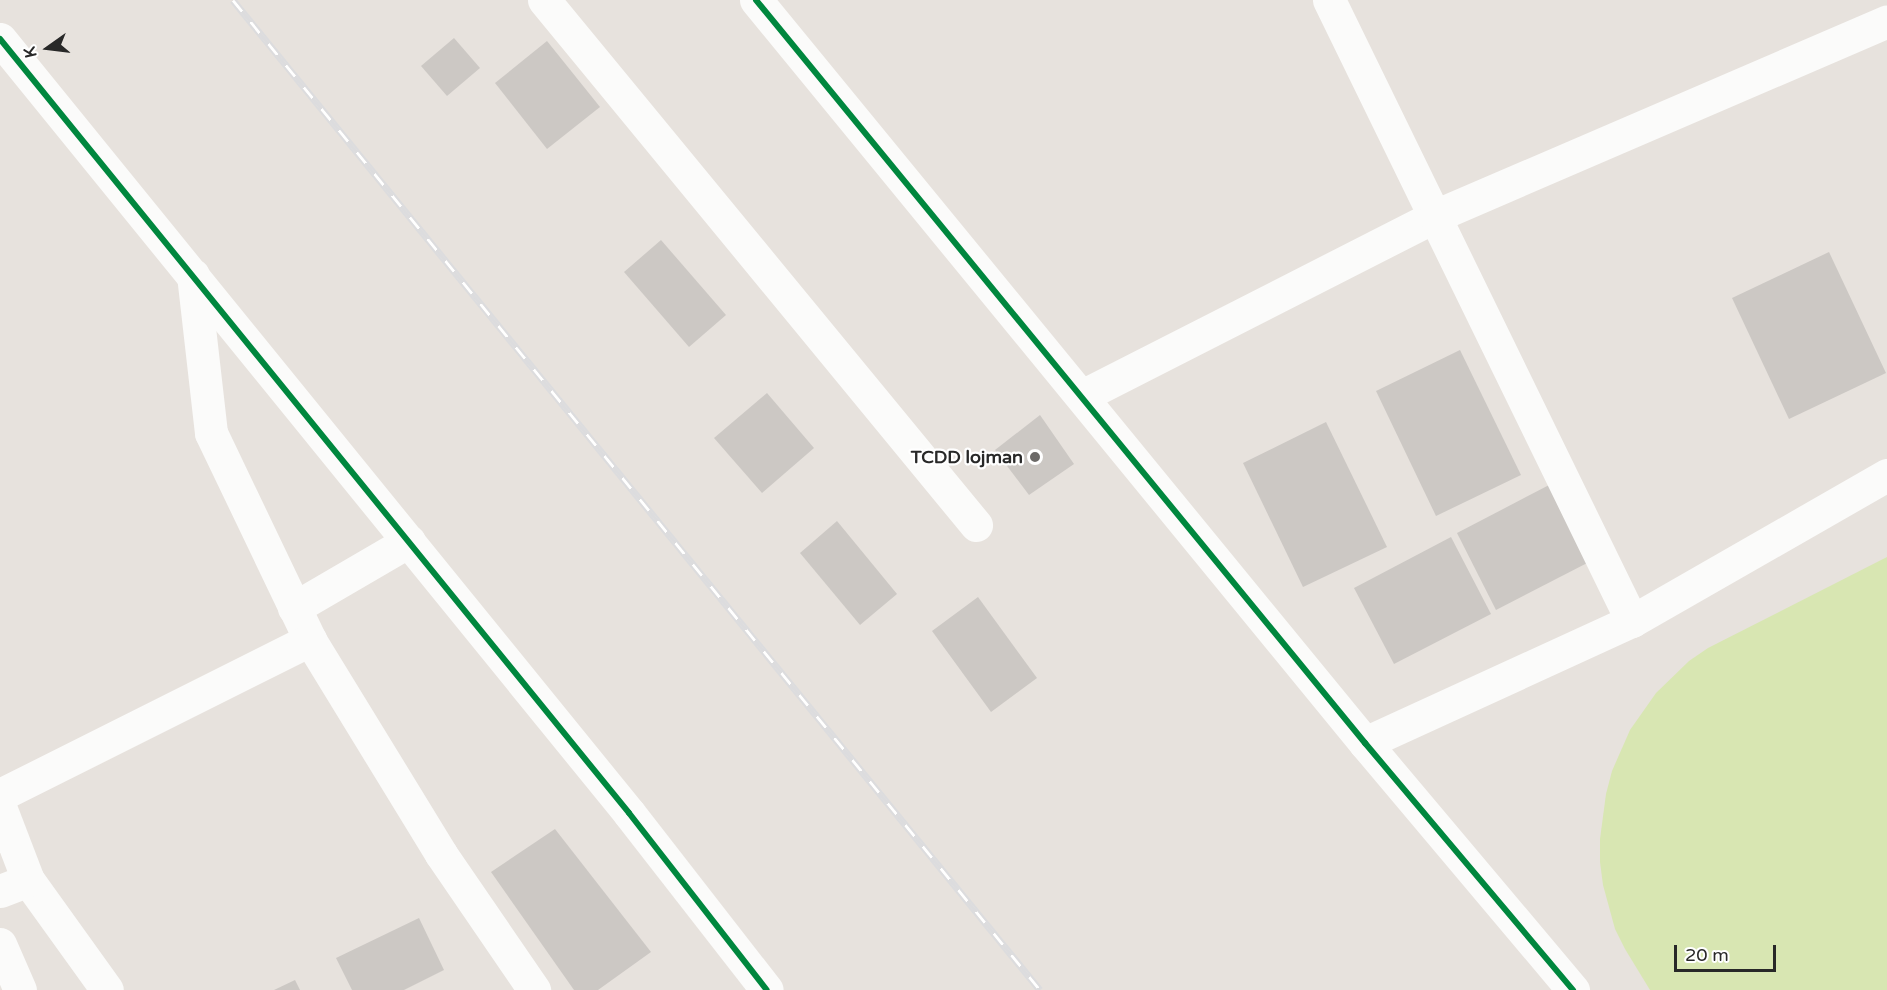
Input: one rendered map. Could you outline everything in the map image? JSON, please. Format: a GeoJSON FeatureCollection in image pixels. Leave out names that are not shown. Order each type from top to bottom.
{"type":"FeatureCollection","features":[{"type":"Feature","properties":{"kind":"street"},"geometry":{"type":"LineString","coordinates":[[544,0],[976,525]]}},
{"type":"Feature","properties":{"kind":"street"},"geometry":{"type":"LineString","coordinates":[[756,0],[1365,743],[1573,990]]}},
{"type":"Feature","properties":{"kind":"street"},"geometry":{"type":"LineString","coordinates":[[1329,0],[1632,621]]}},
{"type":"Feature","properties":{"kind":"street"},"geometry":{"type":"LineString","coordinates":[[1082,396],[1435,216],[1887,21]]}},
{"type":"Feature","properties":{"kind":"street"},"geometry":{"type":"LineString","coordinates":[[4,51],[193,275],[409,540],[768,990]]}},
{"type":"Feature","properties":{"kind":"street"},"geometry":{"type":"LineString","coordinates":[[193,275],[211,433],[294,608],[310,640],[441,854],[534,990]]}},
{"type":"Feature","properties":{"kind":"street"},"geometry":{"type":"LineString","coordinates":[[1365,743],[1632,621],[1887,475]]}},
{"type":"Feature","properties":{"kind":"street"},"geometry":{"type":"LineString","coordinates":[[294,608],[409,540]]}},
{"type":"Feature","properties":{"kind":"street"},"geometry":{"type":"LineString","coordinates":[[0,795],[310,640]]}},
{"type":"Feature","properties":{"kind":"street"},"geometry":{"type":"LineString","coordinates":[[0,807],[14,886],[107,990]]}},
{"type":"Feature","properties":{"kind":"street"},"geometry":{"type":"LineString","coordinates":[[0,944],[20,990]]}},
{"type":"Feature","properties":{"kind":"green space"},"geometry":{"type":"Polygon","coordinates":[[[1887,557],[1887,990],[1650,990],[1615,929],[1603,885],[1600,862],[1600,839],[1606,794],[1612,771],[1630,730],[1656,693],[1689,661],[1708,648],[1887,557]]]}},
{"type":"Feature","properties":{"kind":"building"},"geometry":{"type":"Polygon","coordinates":[[[454,38],[480,68],[447,96],[421,66],[454,38]]]}},
{"type":"Feature","properties":{"kind":"building"},"geometry":{"type":"Polygon","coordinates":[[[547,41],[600,107],[547,149],[495,83],[547,41]]]}},
{"type":"Feature","properties":{"kind":"building"},"geometry":{"type":"Polygon","coordinates":[[[661,240],[726,315],[689,347],[624,272],[661,240]]]}},
{"type":"Feature","properties":{"kind":"building"},"geometry":{"type":"Polygon","coordinates":[[[1829,252],[1886,373],[1789,419],[1732,298],[1829,252]]]}},
{"type":"Feature","properties":{"kind":"building"},"geometry":{"type":"Polygon","coordinates":[[[1460,350],[1521,475],[1436,516],[1376,391],[1460,350]]]}},
{"type":"Feature","properties":{"kind":"building"},"geometry":{"type":"Polygon","coordinates":[[[767,393],[814,448],[762,493],[714,438],[767,393]]]}},
{"type":"Feature","properties":{"kind":"building","name":"TCDD lojman"},"geometry":{"type":"Polygon","coordinates":[[[1040,415],[1074,464],[1029,495],[995,450],[1040,415]]]}},
{"type":"Feature","properties":{"kind":"building"},"geometry":{"type":"Polygon","coordinates":[[[1326,422],[1387,547],[1303,587],[1243,463],[1326,422]]]}},
{"type":"Feature","properties":{"kind":"building"},"geometry":{"type":"Polygon","coordinates":[[[1553,483],[1593,560],[1496,610],[1457,533],[1553,483]]]}},
{"type":"Feature","properties":{"kind":"building"},"geometry":{"type":"Polygon","coordinates":[[[837,521],[897,594],[860,625],[800,553],[837,521]]]}},
{"type":"Feature","properties":{"kind":"building"},"geometry":{"type":"Polygon","coordinates":[[[1451,537],[1491,614],[1394,664],[1354,588],[1451,537]]]}},
{"type":"Feature","properties":{"kind":"building"},"geometry":{"type":"Polygon","coordinates":[[[978,597],[1037,678],[991,712],[932,631],[978,597]]]}},
{"type":"Feature","properties":{"kind":"building"},"geometry":{"type":"Polygon","coordinates":[[[555,829],[651,952],[598,990],[574,990],[491,872],[555,829]]]}},
{"type":"Feature","properties":{"kind":"building"},"geometry":{"type":"Polygon","coordinates":[[[419,918],[444,970],[404,990],[352,990],[336,958],[419,918]]]}},
{"type":"Feature","properties":{"kind":"building"},"geometry":{"type":"Polygon","coordinates":[[[295,980],[300,990],[274,990],[295,980]]]}},
{"type":"Feature","properties":{"kind":"railway"},"geometry":{"type":"LineString","coordinates":[[233,0],[1040,990]]}},
{"type":"Feature","properties":{"kind":"cycle path"},"geometry":{"type":"LineString","coordinates":[[756,0],[1365,743],[1573,990]]}},
{"type":"Feature","properties":{"kind":"cycle path"},"geometry":{"type":"LineString","coordinates":[[0,39],[629,813],[767,990]]}},
{"type":"Feature","properties":{"kind":"place","name":"TCDD lojman"},"geometry":{"type":"Point","coordinates":[1035,457]}}]}
